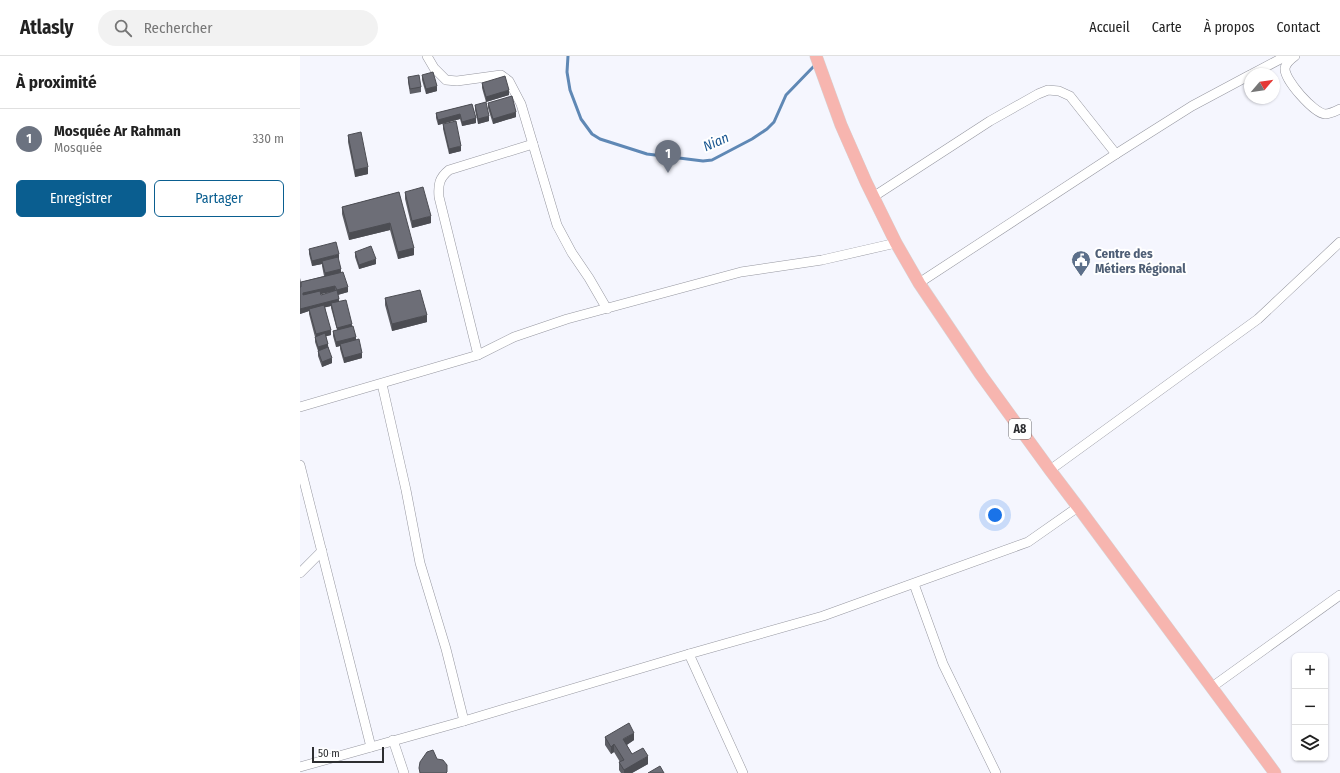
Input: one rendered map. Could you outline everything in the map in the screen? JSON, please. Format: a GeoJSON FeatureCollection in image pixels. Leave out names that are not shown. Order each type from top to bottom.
{"type":"FeatureCollection","features":[{"type":"Feature","properties":{"kind":"main road","name":"A8"},"geometry":{"type":"LineString","coordinates":[[816,56],[841,125],[873,196],[896,243],[919,283],[981,375],[1050,470],[1275,773]]}},
{"type":"Feature","properties":{"kind":"street"},"geometry":{"type":"LineString","coordinates":[[427,56],[440,75],[446,80],[457,81],[501,75],[509,81],[521,104],[557,225],[572,253],[590,278],[607,309]]}},
{"type":"Feature","properties":{"kind":"street"},"geometry":{"type":"LineString","coordinates":[[1263,68],[1286,56]]}},
{"type":"Feature","properties":{"kind":"street"},"geometry":{"type":"LineString","coordinates":[[1294,56],[1285,68],[1286,75],[1297,91],[1318,111],[1325,114],[1340,109]]}},
{"type":"Feature","properties":{"kind":"street"},"geometry":{"type":"LineString","coordinates":[[919,283],[1192,106],[1244,78]]}},
{"type":"Feature","properties":{"kind":"street"},"geometry":{"type":"LineString","coordinates":[[873,196],[990,121],[1048,90],[1059,91],[1070,96],[1116,154]]}},
{"type":"Feature","properties":{"kind":"street"},"geometry":{"type":"LineString","coordinates":[[478,355],[439,197],[438,184],[442,175],[449,170],[534,144]]}},
{"type":"Feature","properties":{"kind":"street"},"geometry":{"type":"LineString","coordinates":[[1050,470],[1258,319],[1340,242]]}},
{"type":"Feature","properties":{"kind":"street"},"geometry":{"type":"LineString","coordinates":[[300,407],[478,355],[514,337],[566,319],[741,272],[822,260],[896,243]]}},
{"type":"Feature","properties":{"kind":"street"},"geometry":{"type":"LineString","coordinates":[[382,384],[406,490],[420,563],[446,649],[464,721]]}},
{"type":"Feature","properties":{"kind":"street"},"geometry":{"type":"LineString","coordinates":[[300,465],[370,747]]}},
{"type":"Feature","properties":{"kind":"street"},"geometry":{"type":"LineString","coordinates":[[300,767],[464,721],[823,616],[1028,542],[1078,507]]}},
{"type":"Feature","properties":{"kind":"street"},"geometry":{"type":"LineString","coordinates":[[300,574],[322,551]]}},
{"type":"Feature","properties":{"kind":"street"},"geometry":{"type":"LineString","coordinates":[[914,584],[943,664],[996,773]]}},
{"type":"Feature","properties":{"kind":"street"},"geometry":{"type":"LineString","coordinates":[[1212,687],[1340,595]]}},
{"type":"Feature","properties":{"kind":"street"},"geometry":{"type":"LineString","coordinates":[[689,654],[743,773]]}},
{"type":"Feature","properties":{"kind":"street"},"geometry":{"type":"LineString","coordinates":[[393,740],[404,773]]}},
{"type":"Feature","properties":{"kind":"building"},"geometry":{"type":"Polygon","coordinates":[[[433,72],[437,86],[426,89],[422,75],[433,72]]]}},
{"type":"Feature","properties":{"kind":"building"},"geometry":{"type":"Polygon","coordinates":[[[419,75],[421,87],[410,89],[408,77],[419,75]]]}},
{"type":"Feature","properties":{"kind":"building"},"geometry":{"type":"Polygon","coordinates":[[[505,76],[509,90],[486,97],[482,83],[505,76]]]}},
{"type":"Feature","properties":{"kind":"building"},"geometry":{"type":"Polygon","coordinates":[[[512,96],[516,112],[493,119],[488,103],[512,96]]]}},
{"type":"Feature","properties":{"kind":"building"},"geometry":{"type":"Polygon","coordinates":[[[486,102],[489,116],[478,119],[475,105],[486,102]]]}},
{"type":"Feature","properties":{"kind":"building"},"geometry":{"type":"Polygon","coordinates":[[[472,104],[476,118],[462,122],[460,114],[438,120],[436,113],[472,104]]]}},
{"type":"Feature","properties":{"kind":"building"},"geometry":{"type":"Polygon","coordinates":[[[456,121],[461,146],[449,149],[443,124],[456,121]]]}},
{"type":"Feature","properties":{"kind":"building"},"geometry":{"type":"Polygon","coordinates":[[[361,132],[368,167],[355,170],[348,135],[361,132]]]}},
{"type":"Feature","properties":{"kind":"building"},"geometry":{"type":"Polygon","coordinates":[[[423,187],[431,216],[412,221],[405,192],[423,187]]]}},
{"type":"Feature","properties":{"kind":"building"},"geometry":{"type":"Polygon","coordinates":[[[399,192],[414,248],[398,252],[390,223],[349,233],[342,207],[399,192]]]}},
{"type":"Feature","properties":{"kind":"building"},"geometry":{"type":"Polygon","coordinates":[[[336,242],[339,254],[312,261],[309,249],[336,242]]]}},
{"type":"Feature","properties":{"kind":"building"},"geometry":{"type":"Polygon","coordinates":[[[371,246],[376,259],[359,265],[355,252],[371,246]]]}},
{"type":"Feature","properties":{"kind":"building"},"geometry":{"type":"Polygon","coordinates":[[[338,257],[341,269],[325,273],[322,261],[338,257]]]}},
{"type":"Feature","properties":{"kind":"building"},"geometry":{"type":"Polygon","coordinates":[[[343,272],[348,287],[337,290],[339,299],[300,309],[301,282],[343,272]],[[335,286],[303,293],[303,295],[320,291],[321,295],[337,290],[335,286]]]}},
{"type":"Feature","properties":{"kind":"building"},"geometry":{"type":"Polygon","coordinates":[[[420,290],[427,315],[392,324],[385,298],[420,290]]]}},
{"type":"Feature","properties":{"kind":"building"},"geometry":{"type":"Polygon","coordinates":[[[346,300],[352,324],[337,328],[331,303],[346,300]]]}},
{"type":"Feature","properties":{"kind":"building"},"geometry":{"type":"Polygon","coordinates":[[[324,305],[331,330],[316,334],[309,309],[324,305]]]}},
{"type":"Feature","properties":{"kind":"building"},"geometry":{"type":"Polygon","coordinates":[[[353,326],[356,337],[336,342],[333,331],[353,326]]]}},
{"type":"Feature","properties":{"kind":"building"},"geometry":{"type":"Polygon","coordinates":[[[325,333],[328,344],[318,347],[315,337],[325,333]]]}},
{"type":"Feature","properties":{"kind":"building"},"geometry":{"type":"Polygon","coordinates":[[[359,339],[362,353],[344,358],[340,344],[359,339]]]}},
{"type":"Feature","properties":{"kind":"building"},"geometry":{"type":"Polygon","coordinates":[[[328,347],[332,358],[322,362],[318,351],[328,347]]]}},
{"type":"Feature","properties":{"kind":"building"},"geometry":{"type":"Polygon","coordinates":[[[629,723],[634,733],[623,739],[632,754],[643,748],[648,756],[624,770],[619,762],[624,760],[614,744],[611,747],[605,737],[629,723]]]}},
{"type":"Feature","properties":{"kind":"building"},"geometry":{"type":"Polygon","coordinates":[[[433,750],[437,759],[443,760],[447,765],[447,772],[420,773],[420,762],[427,752],[433,750]]]}},
{"type":"Feature","properties":{"kind":"building"},"geometry":{"type":"Polygon","coordinates":[[[660,766],[664,773],[648,773],[660,766]]]}},
{"type":"Feature","properties":{"kind":"waterway","name":"Nian"},"geometry":{"type":"LineString","coordinates":[[568,56],[567,72],[570,90],[581,119],[592,134],[600,139],[647,154],[703,161],[712,160],[752,139],[767,129],[774,122],[786,95],[816,64]]}},
{"type":"Feature","properties":{"kind":"place","name":"Mosquée Ar Rahman"},"geometry":{"type":"Point","coordinates":[668,173]}},
{"type":"Feature","properties":{"kind":"place","name":"Centre des Métiers Régional"},"geometry":{"type":"Point","coordinates":[1081,277]}}]}
